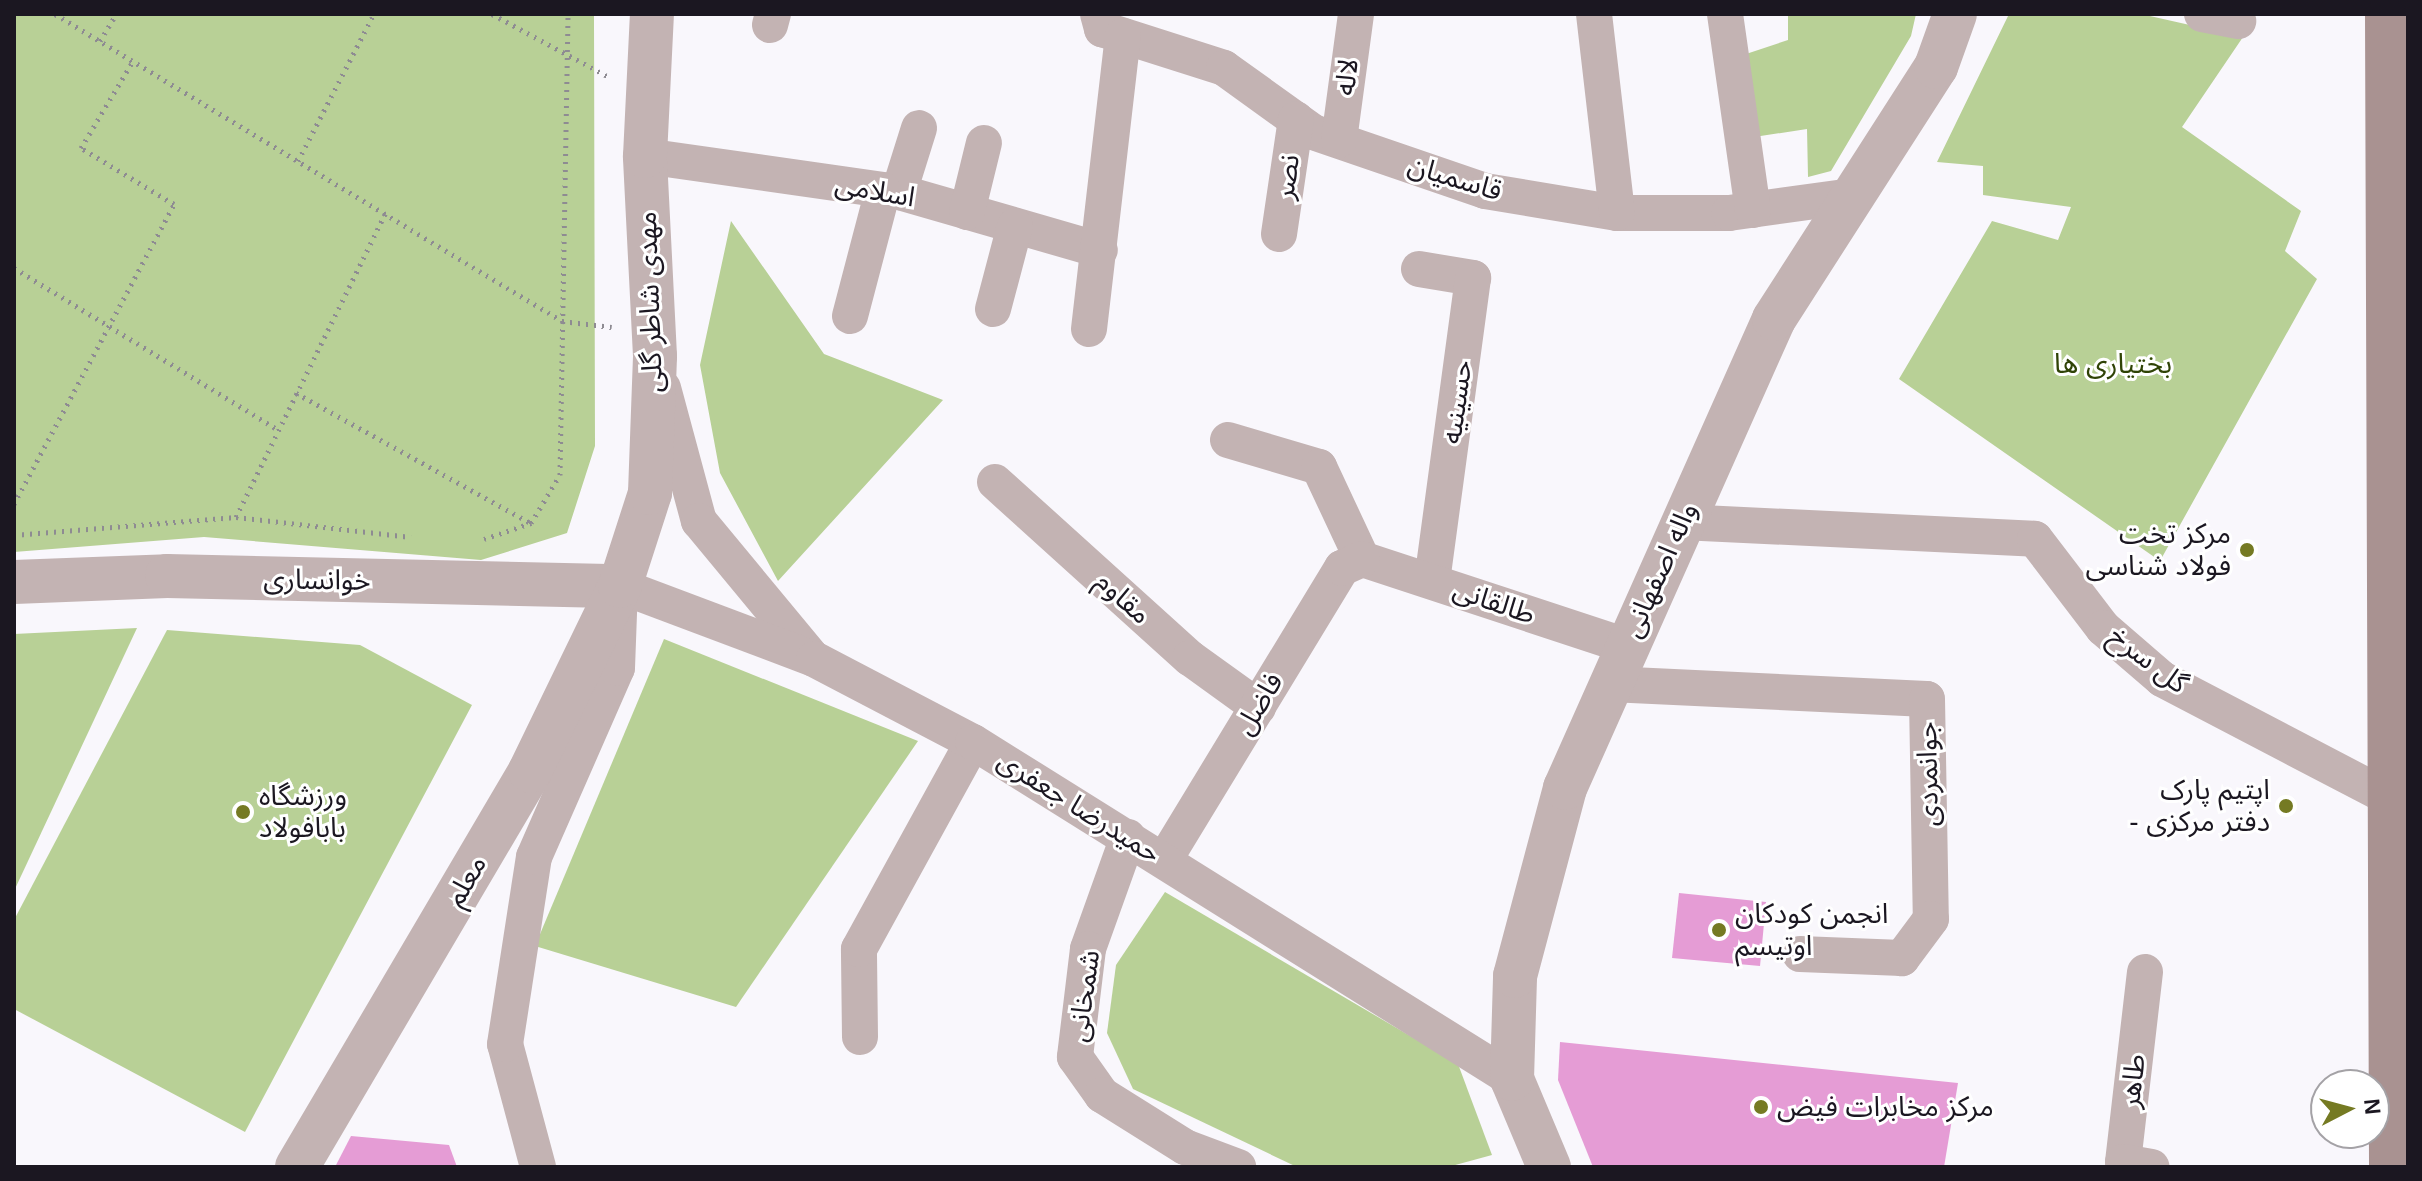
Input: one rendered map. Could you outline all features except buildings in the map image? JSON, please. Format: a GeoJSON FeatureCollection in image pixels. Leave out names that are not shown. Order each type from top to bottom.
{"type":"FeatureCollection","features":[{"type":"Feature","properties":{"kind":"main road"},"geometry":{"type":"LineString","coordinates":[[2391,1167],[2398,126],[2394,33]]}},
{"type":"Feature","properties":{"kind":"street","name":"مهدی شاطر گلی"},"geometry":{"type":"LineString","coordinates":[[620,586],[650,493],[654,344],[645,93],[652,14]]}},
{"type":"Feature","properties":{"kind":"street","name":"لاله"},"geometry":{"type":"LineString","coordinates":[[1339,140],[1356,14]]}},
{"type":"Feature","properties":{"kind":"street"},"geometry":{"type":"LineString","coordinates":[[1594,14],[1617,213]]}},
{"type":"Feature","properties":{"kind":"street"},"geometry":{"type":"LineString","coordinates":[[1725,14],[1753,210]]}},
{"type":"Feature","properties":{"kind":"street","name":"واله اصفهانی"},"geometry":{"type":"LineString","coordinates":[[1541,1165],[1512,1079],[1515,976],[1565,788],[1774,319],[1936,67],[1955,14]]}},
{"type":"Feature","properties":{"kind":"street"},"geometry":{"type":"LineString","coordinates":[[2202,14],[2238,21]]}},
{"type":"Feature","properties":{"kind":"street","name":"قاسمیان"},"geometry":{"type":"LineString","coordinates":[[1110,25],[1224,68],[1296,119],[1339,140],[1485,191],[1617,213],[1753,210],[1852,196]]}},
{"type":"Feature","properties":{"kind":"street"},"geometry":{"type":"LineString","coordinates":[[1089,329],[1100,250],[1110,25]]}},
{"type":"Feature","properties":{"kind":"street","name":"نصر"},"geometry":{"type":"LineString","coordinates":[[1279,234],[1296,119]]}},
{"type":"Feature","properties":{"kind":"street"},"geometry":{"type":"LineString","coordinates":[[850,316],[891,191],[919,128]]}},
{"type":"Feature","properties":{"kind":"street"},"geometry":{"type":"LineString","coordinates":[[967,212],[984,143]]}},
{"type":"Feature","properties":{"kind":"street","name":"اسلامی"},"geometry":{"type":"LineString","coordinates":[[645,156],[891,191],[1100,250]]}},
{"type":"Feature","properties":{"kind":"street"},"geometry":{"type":"LineString","coordinates":[[993,309],[1015,226]]}},
{"type":"Feature","properties":{"kind":"street","name":"حسینیه"},"geometry":{"type":"LineString","coordinates":[[1419,269],[1473,278],[1432,581]]}},
{"type":"Feature","properties":{"kind":"street"},"geometry":{"type":"LineString","coordinates":[[654,344],[699,521],[814,659]]}},
{"type":"Feature","properties":{"kind":"street"},"geometry":{"type":"LineString","coordinates":[[1228,440],[1319,467],[1362,559]]}},
{"type":"Feature","properties":{"kind":"street","name":"مقاوم"},"geometry":{"type":"LineString","coordinates":[[995,482],[1190,658],[1258,707]]}},
{"type":"Feature","properties":{"kind":"street","name":"گل سرخ"},"geometry":{"type":"LineString","coordinates":[[1681,522],[2035,539],[2103,628],[2162,679],[2393,800]]}},
{"type":"Feature","properties":{"kind":"street","name":"طالقانی"},"geometry":{"type":"LineString","coordinates":[[1362,559],[1432,581],[1618,665]]}},
{"type":"Feature","properties":{"kind":"street","name":"فاضل"},"geometry":{"type":"LineString","coordinates":[[1165,859],[1342,568],[1362,559]]}},
{"type":"Feature","properties":{"kind":"street","name":"خوانساری"},"geometry":{"type":"LineString","coordinates":[[14,582],[167,576],[620,586]]}},
{"type":"Feature","properties":{"kind":"street"},"geometry":{"type":"LineString","coordinates":[[538,1167],[505,1044],[534,857],[617,668],[620,586]]}},
{"type":"Feature","properties":{"kind":"street","name":"حمیدرضا جعفری"},"geometry":{"type":"LineString","coordinates":[[620,586],[814,659],[973,742],[1165,859],[1512,1079]]}},
{"type":"Feature","properties":{"kind":"street","name":"معلم"},"geometry":{"type":"LineString","coordinates":[[297,1167],[530,771],[620,586]]}},
{"type":"Feature","properties":{"kind":"street","name":"جوانمردی"},"geometry":{"type":"LineString","coordinates":[[1618,665],[1927,699],[1931,919],[1902,958],[1800,954]]}},
{"type":"Feature","properties":{"kind":"street"},"geometry":{"type":"LineString","coordinates":[[860,1037],[859,949],[973,742]]}},
{"type":"Feature","properties":{"kind":"street","name":"شمخانی"},"geometry":{"type":"LineString","coordinates":[[1128,837],[1088,949],[1075,1057],[1102,1095],[1185,1147],[1238,1167]]}},
{"type":"Feature","properties":{"kind":"street","name":"طاهر"},"geometry":{"type":"LineString","coordinates":[[2145,972],[2123,1162],[2152,1167]]}},
{"type":"Feature","properties":{"kind":"path"},"geometry":{"type":"LineString","coordinates":[[55,14],[562,321],[654,344]]}},
{"type":"Feature","properties":{"kind":"path"},"geometry":{"type":"LineString","coordinates":[[100,41],[116,14]]}},
{"type":"Feature","properties":{"kind":"path"},"geometry":{"type":"LineString","coordinates":[[298,161],[374,14]]}},
{"type":"Feature","properties":{"kind":"path"},"geometry":{"type":"LineString","coordinates":[[492,14],[567,58],[645,93]]}},
{"type":"Feature","properties":{"kind":"path"},"geometry":{"type":"LineString","coordinates":[[471,543],[531,523],[560,475],[568,14]]}},
{"type":"Feature","properties":{"kind":"path"},"geometry":{"type":"LineString","coordinates":[[14,504],[174,204],[81,148],[133,61]]}},
{"type":"Feature","properties":{"kind":"path"},"geometry":{"type":"LineString","coordinates":[[236,517],[385,214]]}},
{"type":"Feature","properties":{"kind":"path"},"geometry":{"type":"LineString","coordinates":[[14,268],[278,430]]}},
{"type":"Feature","properties":{"kind":"path"},"geometry":{"type":"LineString","coordinates":[[296,393],[531,523]]}},
{"type":"Feature","properties":{"kind":"path"},"geometry":{"type":"LineString","coordinates":[[14,535],[236,517],[424,538]]}},
{"type":"Feature","properties":{"kind":"green space"},"geometry":{"type":"Polygon","coordinates":[[[14,14],[594,14],[595,446],[567,533],[481,560],[204,537],[14,552],[14,14]]]}},
{"type":"Feature","properties":{"kind":"green space"},"geometry":{"type":"Polygon","coordinates":[[[1788,14],[1916,14],[1911,36],[1831,171],[1808,177],[1807,129],[1754,137],[1743,55],[1788,40],[1788,14]]]}},
{"type":"Feature","properties":{"kind":"green space","name":"بختیاری ها"},"geometry":{"type":"Polygon","coordinates":[[[2009,14],[2141,14],[2243,37],[2182,127],[2301,211],[2285,251],[2317,279],[2160,561],[1899,379],[1992,221],[2058,240],[2071,207],[1983,195],[1983,166],[1937,162],[2009,14]]]}},
{"type":"Feature","properties":{"kind":"green space"},"geometry":{"type":"Polygon","coordinates":[[[731,221],[824,354],[943,400],[778,581],[720,473],[700,365],[731,221]]]}},
{"type":"Feature","properties":{"kind":"green space"},"geometry":{"type":"Polygon","coordinates":[[[137,628],[14,891],[14,634],[137,628]]]}},
{"type":"Feature","properties":{"kind":"green space","name":"ورزشگاه بابافولاد"},"geometry":{"type":"Polygon","coordinates":[[[167,630],[360,645],[472,705],[245,1132],[14,1009],[14,920],[167,630]]]}},
{"type":"Feature","properties":{"kind":"green space"},"geometry":{"type":"Polygon","coordinates":[[[664,639],[918,741],[736,1007],[535,946],[664,639]]]}},
{"type":"Feature","properties":{"kind":"green space"},"geometry":{"type":"Polygon","coordinates":[[[1165,892],[1458,1064],[1492,1155],[1448,1167],[1297,1167],[1133,1089],[1107,1033],[1116,965],[1165,892]]]}},
{"type":"Feature","properties":{"kind":"place","name":"مرکز تخت فولاد شناسی"},"geometry":{"type":"Point","coordinates":[2247,550]}},
{"type":"Feature","properties":{"kind":"place","name":"اپتیم پارک - دفتر مرکزی"},"geometry":{"type":"Point","coordinates":[2286,806]}},
{"type":"Feature","properties":{"kind":"place","name":"ورزشگاه بابافولاد"},"geometry":{"type":"Point","coordinates":[243,812]}},
{"type":"Feature","properties":{"kind":"place","name":"انجمن کودکان اوتیسم"},"geometry":{"type":"Point","coordinates":[1719,930]}},
{"type":"Feature","properties":{"kind":"place","name":"مرکز مخابرات فیض"},"geometry":{"type":"Point","coordinates":[1761,1107]}}]}
